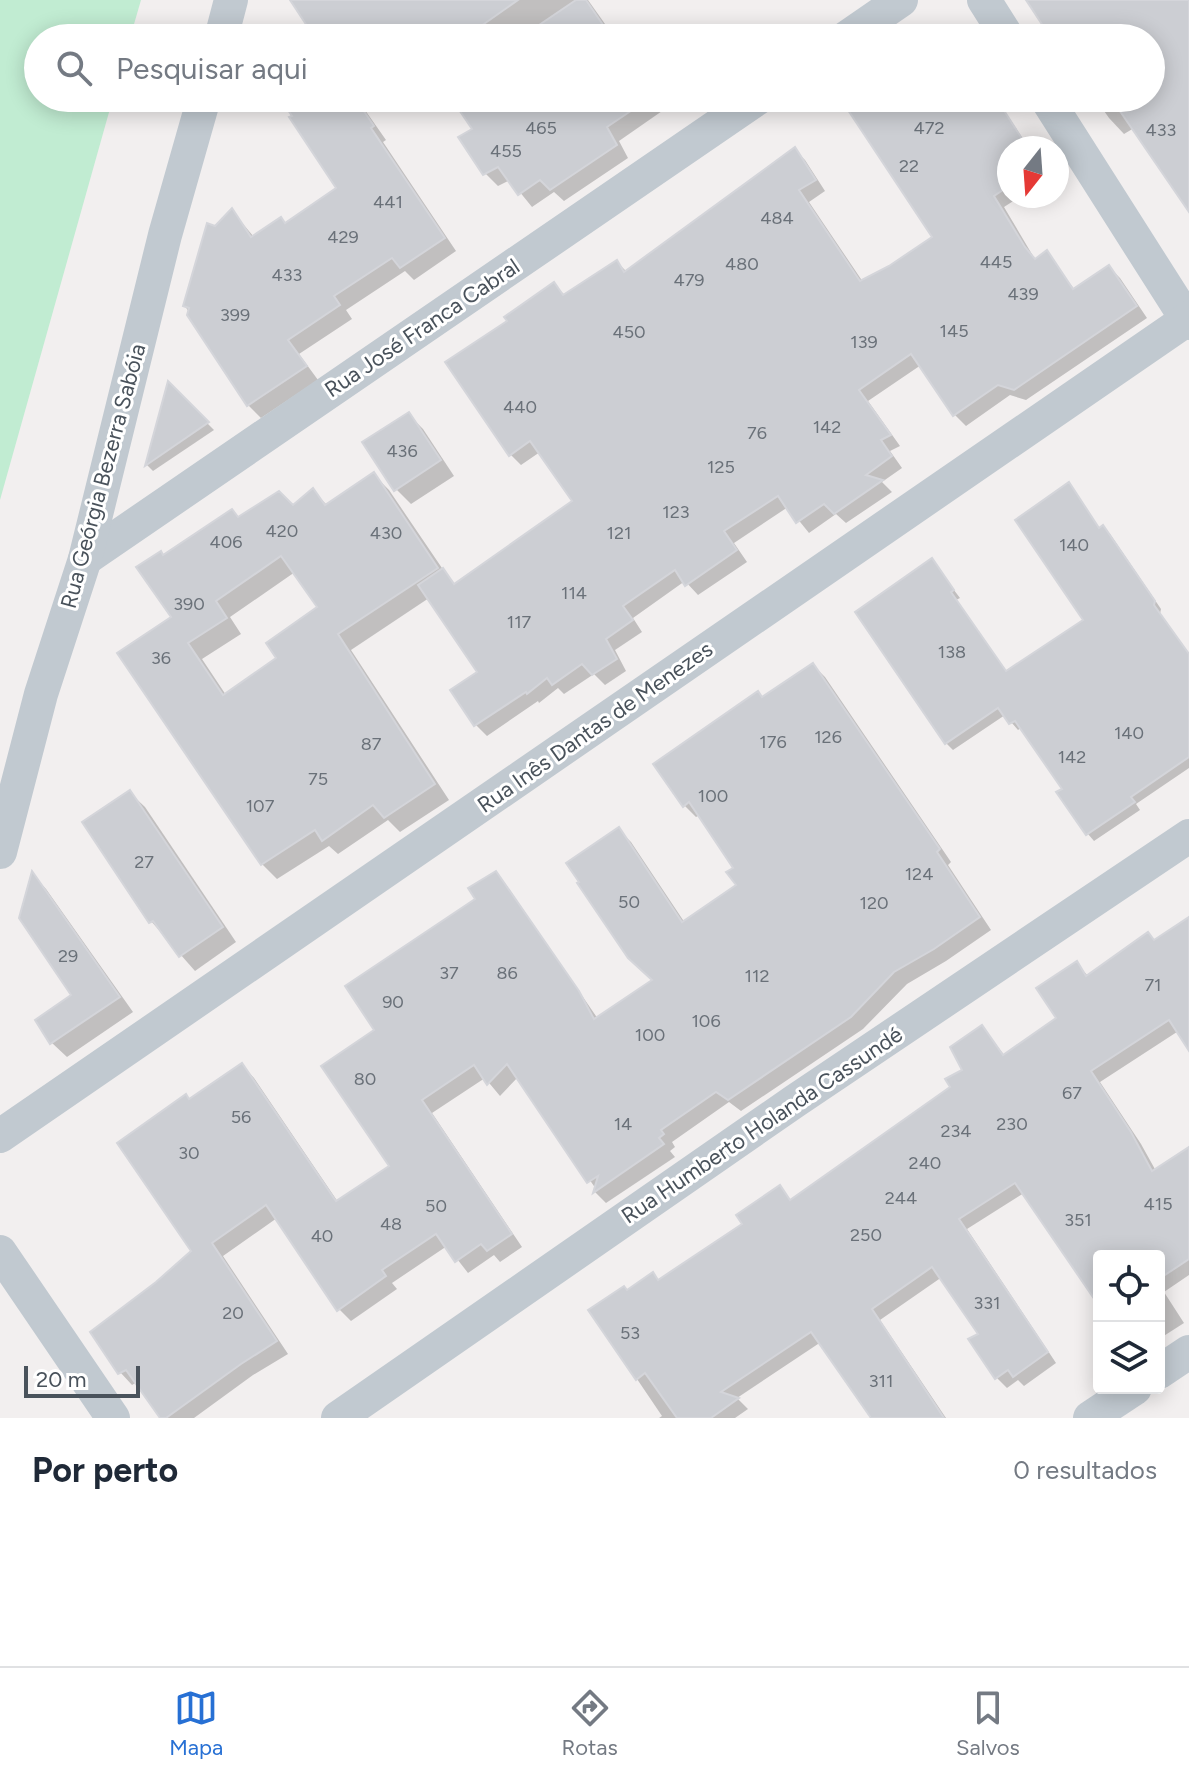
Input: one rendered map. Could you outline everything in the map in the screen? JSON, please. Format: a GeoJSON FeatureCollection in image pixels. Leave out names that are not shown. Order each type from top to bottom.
{"type":"FeatureCollection","features":[{"type":"Feature","properties":{"kind":"street"},"geometry":{"type":"LineString","coordinates":[[225,24],[231,0]]}},
{"type":"Feature","properties":{"kind":"street"},"geometry":{"type":"LineString","coordinates":[[866,24],[901,0]]}},
{"type":"Feature","properties":{"kind":"street"},"geometry":{"type":"LineString","coordinates":[[984,0],[999,24]]}},
{"type":"Feature","properties":{"kind":"street","name":"Rua Geórgia Bezerra Sabóia"},"geometry":{"type":"LineString","coordinates":[[0,852],[41,694],[85,559],[165,235],[200,112]]}},
{"type":"Feature","properties":{"kind":"street","name":"Rua José Franca Cabral"},"geometry":{"type":"LineString","coordinates":[[85,559],[738,112]]}},
{"type":"Feature","properties":{"kind":"street"},"geometry":{"type":"LineString","coordinates":[[1055,112],[1188,320]]}},
{"type":"Feature","properties":{"kind":"street","name":"Rua Inês Dantas de Menezes"},"geometry":{"type":"LineString","coordinates":[[0,1136],[1188,320]]}},
{"type":"Feature","properties":{"kind":"street","name":"Rua Humberto Holanda Cassundé"},"geometry":{"type":"LineString","coordinates":[[338,1418],[795,1101],[1189,836]]}},
{"type":"Feature","properties":{"kind":"street"},"geometry":{"type":"LineString","coordinates":[[0,1252],[113,1418]]}},
{"type":"Feature","properties":{"kind":"street"},"geometry":{"type":"LineString","coordinates":[[1165,1368],[1189,1352]]}},
{"type":"Feature","properties":{"kind":"street"},"geometry":{"type":"LineString","coordinates":[[1090,1418],[1126,1394]]}},
{"type":"Feature","properties":{"kind":"green space"},"geometry":{"type":"Polygon","coordinates":[[[0,0],[141,0],[134,24],[24,24],[24,112],[109,112],[0,500],[0,0]]]}},
{"type":"Feature","properties":{"kind":"building"},"geometry":{"type":"Polygon","coordinates":[[[290,0],[518,0],[484,24],[306,24],[290,0]]]}},
{"type":"Feature","properties":{"kind":"building"},"geometry":{"type":"Polygon","coordinates":[[[576,0],[586,0],[602,24],[541,24],[576,0]]]}},
{"type":"Feature","properties":{"kind":"building"},"geometry":{"type":"Polygon","coordinates":[[[1026,0],[1189,0],[1189,212],[1121,112],[1165,112],[1165,24],[1042,24],[1026,0]]]}},
{"type":"Feature","properties":{"kind":"building"},"geometry":{"type":"Polygon","coordinates":[[[289,112],[364,112],[374,126],[371,128],[445,238],[400,268],[392,258],[334,296],[340,305],[288,340],[307,366],[247,406],[187,315],[189,308],[183,306],[207,223],[215,226],[232,208],[251,237],[281,217],[285,223],[336,188],[289,117],[292,116],[289,112]]]}},
{"type":"Feature","properties":{"kind":"building"},"geometry":{"type":"Polygon","coordinates":[[[460,112],[629,112],[607,127],[617,145],[550,190],[540,180],[518,195],[498,167],[483,175],[458,137],[472,129],[460,112]]]}},
{"type":"Feature","properties":{"kind":"building"},"geometry":{"type":"Polygon","coordinates":[[[849,112],[1005,112],[1020,136],[997,136],[997,194],[994,196],[997,208],[1001,208],[1035,259],[1047,250],[1073,289],[1109,265],[1137,306],[1014,390],[998,385],[953,416],[911,354],[859,390],[891,435],[881,440],[892,456],[866,475],[883,480],[834,514],[824,504],[796,523],[778,496],[724,531],[737,550],[685,586],[675,570],[623,606],[633,620],[606,639],[617,659],[592,675],[582,664],[552,685],[547,678],[474,726],[450,690],[477,672],[418,585],[443,568],[454,584],[572,501],[530,441],[509,456],[445,362],[507,321],[504,317],[554,282],[563,295],[617,260],[624,272],[795,147],[816,180],[799,190],[860,281],[932,237],[849,112]]]}},
{"type":"Feature","properties":{"kind":"building"},"geometry":{"type":"Polygon","coordinates":[[[168,381],[209,422],[145,466],[168,381]]]}},
{"type":"Feature","properties":{"kind":"building"},"geometry":{"type":"Polygon","coordinates":[[[409,412],[441,460],[394,491],[362,442],[409,412]]]}},
{"type":"Feature","properties":{"kind":"building"},"geometry":{"type":"Polygon","coordinates":[[[374,472],[438,568],[338,634],[435,784],[384,818],[373,805],[322,841],[315,830],[261,865],[117,653],[171,617],[136,567],[161,551],[163,555],[232,509],[238,517],[279,491],[293,505],[313,488],[325,505],[374,472]],[[281,556],[216,601],[227,618],[188,643],[223,695],[276,658],[266,643],[317,607],[281,556]]]}},
{"type":"Feature","properties":{"kind":"building"},"geometry":{"type":"Polygon","coordinates":[[[1069,482],[1099,528],[1103,525],[1189,654],[1189,757],[1131,797],[1135,802],[1086,835],[1056,792],[1062,789],[1015,721],[1009,724],[998,708],[945,744],[855,612],[932,558],[954,590],[951,592],[1006,671],[1083,620],[1015,520],[1069,482]]]}},
{"type":"Feature","properties":{"kind":"building"},"geometry":{"type":"Polygon","coordinates":[[[813,663],[940,849],[937,852],[980,917],[894,972],[851,1017],[728,1100],[716,1092],[661,1130],[664,1134],[659,1138],[664,1144],[593,1193],[598,1176],[587,1183],[507,1064],[487,1085],[474,1065],[422,1100],[512,1234],[487,1251],[481,1244],[455,1262],[436,1234],[382,1270],[386,1276],[337,1311],[266,1205],[212,1243],[277,1341],[166,1418],[160,1418],[126,1370],[118,1374],[90,1332],[191,1251],[117,1143],[186,1094],[189,1099],[242,1063],[336,1201],[389,1166],[321,1066],[374,1030],[345,986],[475,899],[468,888],[496,871],[579,991],[594,1019],[652,980],[628,958],[566,863],[619,827],[682,922],[736,885],[726,872],[733,868],[689,802],[683,807],[653,764],[758,691],[762,697],[813,663]]]}},
{"type":"Feature","properties":{"kind":"building"},"geometry":{"type":"Polygon","coordinates":[[[130,790],[223,927],[179,957],[153,921],[149,923],[82,822],[130,790]]]}},
{"type":"Feature","properties":{"kind":"building"},"geometry":{"type":"Polygon","coordinates":[[[32,871],[120,997],[50,1044],[35,1020],[71,995],[19,918],[32,871]]]}},
{"type":"Feature","properties":{"kind":"building"},"geometry":{"type":"Polygon","coordinates":[[[1189,917],[1189,1051],[1169,1020],[1091,1071],[1152,1171],[1189,1147],[1189,1259],[1165,1275],[1165,1250],[1093,1250],[1093,1297],[1015,1183],[959,1219],[1048,1352],[1013,1377],[1008,1370],[995,1379],[968,1339],[978,1334],[932,1267],[872,1309],[944,1418],[871,1418],[811,1332],[721,1392],[739,1398],[711,1418],[677,1418],[645,1373],[636,1380],[588,1310],[624,1286],[627,1290],[653,1272],[658,1280],[742,1224],[736,1215],[780,1185],[790,1200],[950,1087],[945,1079],[962,1070],[950,1047],[982,1025],[1003,1055],[1056,1018],[1036,988],[1077,961],[1086,976],[1148,932],[1154,940],[1189,917]]]}}]}
